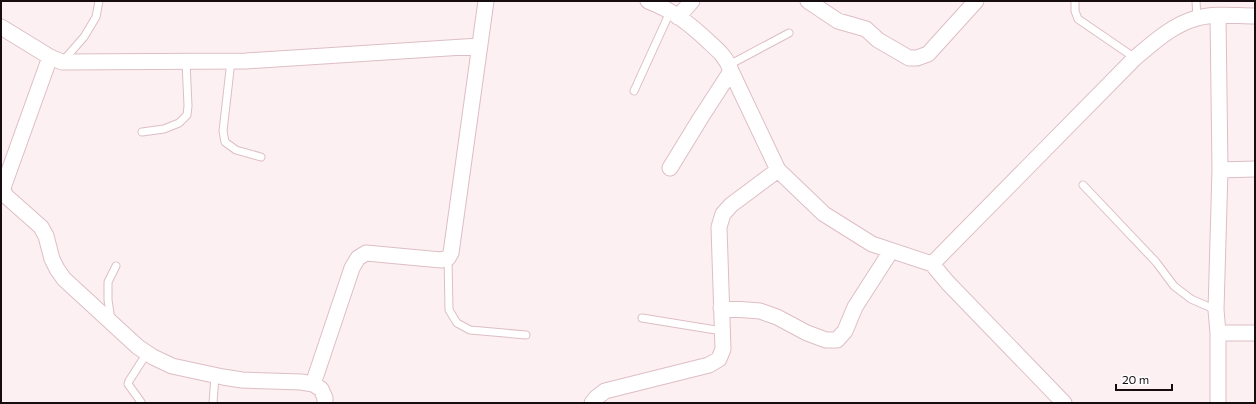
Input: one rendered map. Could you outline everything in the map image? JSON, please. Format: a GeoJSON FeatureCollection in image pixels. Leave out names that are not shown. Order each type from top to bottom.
{"type":"FeatureCollection","features":[{"type":"Feature","properties":{"kind":"street"},"geometry":{"type":"LineString","coordinates":[[312,384],[352,268],[358,258],[366,253],[441,260],[448,258],[451,253],[486,1]]}},
{"type":"Feature","properties":{"kind":"street"},"geometry":{"type":"LineString","coordinates":[[648,1],[661,6],[691,25],[723,55],[778,170],[824,214],[872,244],[932,264],[948,283],[1064,403]]}},
{"type":"Feature","properties":{"kind":"street"},"geometry":{"type":"LineString","coordinates":[[674,14],[692,1]]}},
{"type":"Feature","properties":{"kind":"street"},"geometry":{"type":"LineString","coordinates":[[808,1],[838,21],[866,29],[878,40],[909,58],[917,58],[928,54],[976,1]]}},
{"type":"Feature","properties":{"kind":"street"},"geometry":{"type":"LineString","coordinates":[[932,264],[1135,58],[1160,37],[1180,25],[1197,18],[1218,16],[1255,16]]}},
{"type":"Feature","properties":{"kind":"street"},"geometry":{"type":"LineString","coordinates":[[1218,16],[1220,170],[1216,310],[1218,332],[1218,403]]}},
{"type":"Feature","properties":{"kind":"street"},"geometry":{"type":"LineString","coordinates":[[1,27],[56,59],[246,61],[479,46]]}},
{"type":"Feature","properties":{"kind":"street"},"geometry":{"type":"LineString","coordinates":[[56,59],[3,190],[6,196],[41,227],[46,236],[52,259],[64,279],[138,347],[153,357],[172,366],[215,376],[242,380],[301,382],[312,384],[321,389],[325,398],[325,403]]}},
{"type":"Feature","properties":{"kind":"street"},"geometry":{"type":"LineString","coordinates":[[670,168],[730,68]]}},
{"type":"Feature","properties":{"kind":"street"},"geometry":{"type":"LineString","coordinates":[[1220,170],[1255,169]]}},
{"type":"Feature","properties":{"kind":"street"},"geometry":{"type":"LineString","coordinates":[[592,403],[605,391],[709,366],[719,359],[722,349],[722,332],[719,227],[723,214],[731,206],[778,170]]}},
{"type":"Feature","properties":{"kind":"street"},"geometry":{"type":"LineString","coordinates":[[721,308],[760,311],[777,317],[807,333],[826,340],[837,340],[845,331],[855,307],[891,251]]}},
{"type":"Feature","properties":{"kind":"street"},"geometry":{"type":"LineString","coordinates":[[1218,332],[1255,333]]}},
{"type":"Feature","properties":{"kind":"lane"},"geometry":{"type":"LineString","coordinates":[[56,59],[84,37],[96,17],[99,1]]}},
{"type":"Feature","properties":{"kind":"lane"},"geometry":{"type":"LineString","coordinates":[[1075,1],[1075,11],[1078,19],[1135,58]]}},
{"type":"Feature","properties":{"kind":"lane"},"geometry":{"type":"LineString","coordinates":[[1196,1],[1197,18]]}},
{"type":"Feature","properties":{"kind":"lane"},"geometry":{"type":"LineString","coordinates":[[634,91],[674,14]]}},
{"type":"Feature","properties":{"kind":"lane"},"geometry":{"type":"LineString","coordinates":[[730,68],[788,33]]}},
{"type":"Feature","properties":{"kind":"lane"},"geometry":{"type":"LineString","coordinates":[[142,132],[164,129],[179,123],[186,115],[188,106],[186,61]]}},
{"type":"Feature","properties":{"kind":"lane"},"geometry":{"type":"LineString","coordinates":[[231,61],[223,131],[225,142],[236,150],[261,157]]}},
{"type":"Feature","properties":{"kind":"lane"},"geometry":{"type":"LineString","coordinates":[[1083,185],[1156,262],[1174,286],[1191,299],[1216,310]]}},
{"type":"Feature","properties":{"kind":"lane"},"geometry":{"type":"LineString","coordinates":[[448,258],[449,310],[457,322],[470,330],[526,336]]}},
{"type":"Feature","properties":{"kind":"lane"},"geometry":{"type":"LineString","coordinates":[[112,322],[108,300],[108,282],[116,266]]}},
{"type":"Feature","properties":{"kind":"lane"},"geometry":{"type":"LineString","coordinates":[[642,318],[722,332]]}},
{"type":"Feature","properties":{"kind":"lane"},"geometry":{"type":"LineString","coordinates":[[141,402],[128,384],[147,353]]}},
{"type":"Feature","properties":{"kind":"lane"},"geometry":{"type":"LineString","coordinates":[[212,403],[215,376]]}}]}
